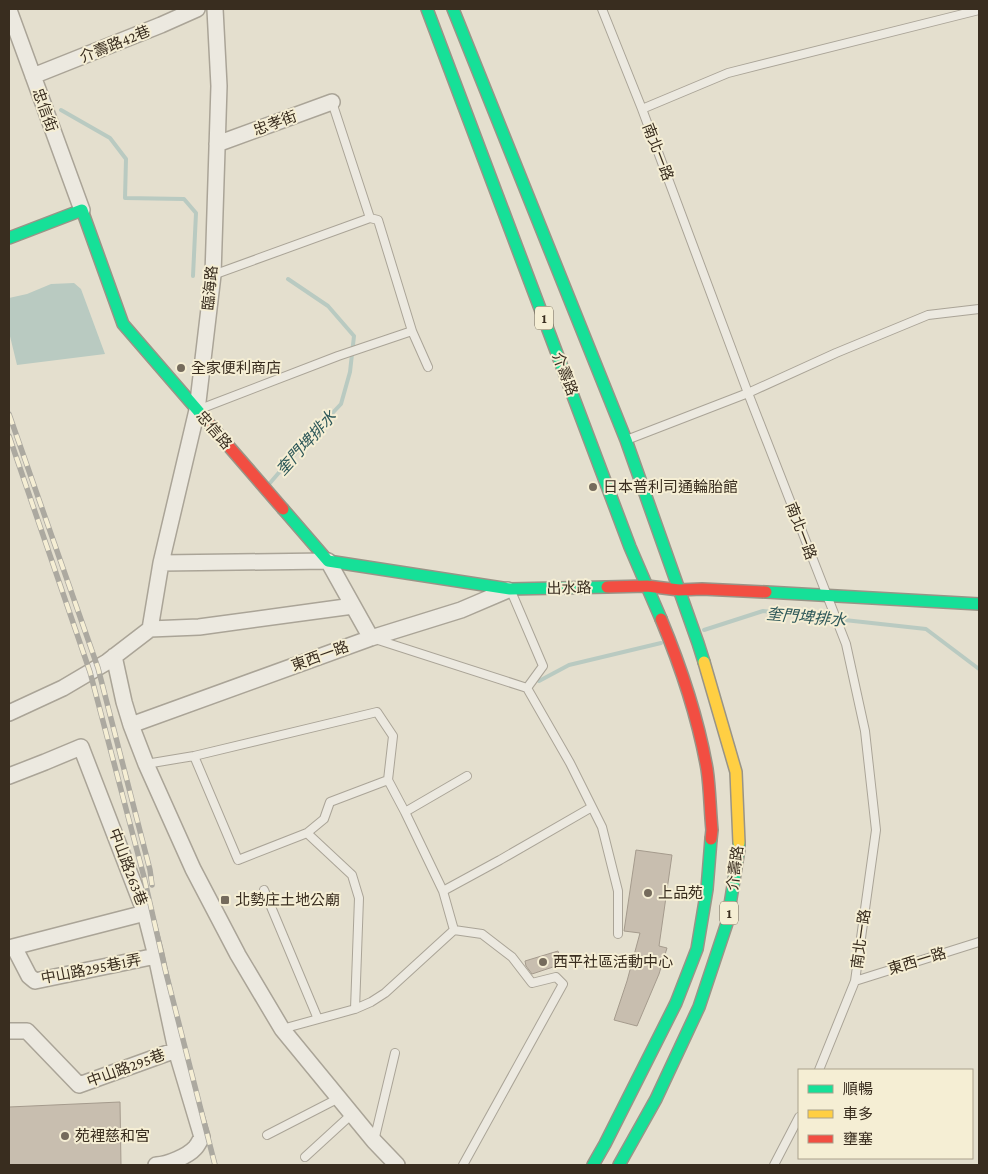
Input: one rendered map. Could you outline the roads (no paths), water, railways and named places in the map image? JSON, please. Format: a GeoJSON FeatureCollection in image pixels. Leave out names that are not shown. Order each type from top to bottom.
{"type":"FeatureCollection","features":[{"type":"Feature","properties":{"kind":"main road","name":"介壽路"},"geometry":{"type":"LineString","coordinates":[[427,9],[630,547],[674,650],[693,709],[707,770],[712,830],[707,889],[697,949],[676,1003],[594,1165]]}},
{"type":"Feature","properties":{"kind":"main road","name":"介壽路"},"geometry":{"type":"LineString","coordinates":[[453,9],[626,440],[698,643],[736,772],[739,849],[727,923],[699,1007],[656,1099],[620,1165]]}},
{"type":"Feature","properties":{"kind":"main road"},"geometry":{"type":"LineString","coordinates":[[9,238],[82,210]]}},
{"type":"Feature","properties":{"kind":"main road","name":"忠信路"},"geometry":{"type":"LineString","coordinates":[[82,210],[123,324],[328,561]]}},
{"type":"Feature","properties":{"kind":"main road","name":"出水路"},"geometry":{"type":"LineString","coordinates":[[328,561],[510,589],[647,586],[679,590],[702,588],[829,602],[979,604]]}},
{"type":"Feature","properties":{"kind":"street","name":"介壽路42巷"},"geometry":{"type":"LineString","coordinates":[[32,76],[161,26],[196,9]]}},
{"type":"Feature","properties":{"kind":"street","name":"臨海路"},"geometry":{"type":"LineString","coordinates":[[150,629],[161,564],[197,410],[213,275],[219,86],[215,9]]}},
{"type":"Feature","properties":{"kind":"street","name":"忠信街"},"geometry":{"type":"LineString","coordinates":[[9,10],[82,210]]}},
{"type":"Feature","properties":{"kind":"street","name":"忠孝街"},"geometry":{"type":"LineString","coordinates":[[217,144],[332,102]]}},
{"type":"Feature","properties":{"kind":"street","name":"出水路"},"geometry":{"type":"LineString","coordinates":[[161,564],[328,561]]}},
{"type":"Feature","properties":{"kind":"street","name":"忠信路"},"geometry":{"type":"LineString","coordinates":[[328,561],[371,638]]}},
{"type":"Feature","properties":{"kind":"street","name":"東西一路"},"geometry":{"type":"LineString","coordinates":[[131,725],[371,638],[461,610],[510,589]]}},
{"type":"Feature","properties":{"kind":"street"},"geometry":{"type":"LineString","coordinates":[[9,713],[62,688],[107,662],[150,629],[199,627],[353,606]]}},
{"type":"Feature","properties":{"kind":"street"},"geometry":{"type":"LineString","coordinates":[[114,656],[124,702],[146,764],[193,869],[238,955],[282,1029],[374,1141],[397,1165]]}},
{"type":"Feature","properties":{"kind":"street","name":"中山路263巷"},"geometry":{"type":"LineString","coordinates":[[9,776],[81,747],[145,913],[12,948]]}},
{"type":"Feature","properties":{"kind":"street"},"geometry":{"type":"LineString","coordinates":[[145,913],[176,1050],[202,1137],[195,1148],[185,1155],[163,1165],[156,1165]]}},
{"type":"Feature","properties":{"kind":"street","name":"中山路295巷1弄"},"geometry":{"type":"LineString","coordinates":[[12,948],[29,976],[35,981],[156,956]]}},
{"type":"Feature","properties":{"kind":"street","name":"中山路295巷"},"geometry":{"type":"LineString","coordinates":[[9,1031],[28,1031],[79,1085],[176,1050]]}},
{"type":"Feature","properties":{"kind":"lane","name":"南北一路"},"geometry":{"type":"LineString","coordinates":[[602,9],[642,109],[748,394],[846,644],[865,731],[876,830],[855,980],[820,1069]]}},
{"type":"Feature","properties":{"kind":"lane"},"geometry":{"type":"LineString","coordinates":[[642,109],[728,73],[979,10]]}},
{"type":"Feature","properties":{"kind":"lane"},"geometry":{"type":"LineString","coordinates":[[332,102],[370,218]]}},
{"type":"Feature","properties":{"kind":"lane"},"geometry":{"type":"LineString","coordinates":[[213,275],[370,218],[378,220],[412,331],[428,367]]}},
{"type":"Feature","properties":{"kind":"lane"},"geometry":{"type":"LineString","coordinates":[[626,440],[748,394],[836,353],[928,315],[979,309]]}},
{"type":"Feature","properties":{"kind":"lane"},"geometry":{"type":"LineString","coordinates":[[197,410],[364,346],[412,331]]}},
{"type":"Feature","properties":{"kind":"lane"},"geometry":{"type":"LineString","coordinates":[[510,589],[543,666],[527,688]]}},
{"type":"Feature","properties":{"kind":"lane"},"geometry":{"type":"LineString","coordinates":[[371,638],[527,688],[570,763],[602,827],[618,892],[618,934]]}},
{"type":"Feature","properties":{"kind":"lane"},"geometry":{"type":"LineString","coordinates":[[146,764],[194,756],[377,712],[393,736],[388,780],[443,891],[454,930]]}},
{"type":"Feature","properties":{"kind":"lane"},"geometry":{"type":"LineString","coordinates":[[194,756],[238,860],[306,833],[324,819],[330,802],[388,780]]}},
{"type":"Feature","properties":{"kind":"lane"},"geometry":{"type":"LineString","coordinates":[[405,812],[466,776]]}},
{"type":"Feature","properties":{"kind":"lane"},"geometry":{"type":"LineString","coordinates":[[443,891],[592,807]]}},
{"type":"Feature","properties":{"kind":"lane"},"geometry":{"type":"LineString","coordinates":[[306,833],[352,874],[359,898],[355,1009]]}},
{"type":"Feature","properties":{"kind":"lane"},"geometry":{"type":"LineString","coordinates":[[264,890],[318,1019]]}},
{"type":"Feature","properties":{"kind":"lane"},"geometry":{"type":"LineString","coordinates":[[282,1029],[355,1009],[371,1002],[385,993],[454,930]]}},
{"type":"Feature","properties":{"kind":"lane"},"geometry":{"type":"LineString","coordinates":[[454,930],[482,934],[512,957],[532,983],[556,977],[563,984],[463,1165]]}},
{"type":"Feature","properties":{"kind":"lane","name":"東西一路"},"geometry":{"type":"LineString","coordinates":[[855,980],[979,942]]}},
{"type":"Feature","properties":{"kind":"lane"},"geometry":{"type":"LineString","coordinates":[[374,1141],[395,1053]]}},
{"type":"Feature","properties":{"kind":"lane"},"geometry":{"type":"LineString","coordinates":[[267,1135],[339,1098]]}},
{"type":"Feature","properties":{"kind":"lane"},"geometry":{"type":"LineString","coordinates":[[305,1157],[352,1114]]}},
{"type":"Feature","properties":{"kind":"lane"},"geometry":{"type":"LineString","coordinates":[[774,1165],[798,1119]]}},
{"type":"Feature","properties":{"kind":"waterway","name":"奎門埤排水"},"geometry":{"type":"LineString","coordinates":[[61,110],[110,138],[126,159],[125,198],[184,199],[196,213],[193,276]]}},
{"type":"Feature","properties":{"kind":"waterway","name":"奎門埤排水"},"geometry":{"type":"LineString","coordinates":[[270,483],[341,404],[350,372],[354,336],[328,306],[288,279]]}},
{"type":"Feature","properties":{"kind":"waterway","name":"奎門埤排水"},"geometry":{"type":"LineString","coordinates":[[704,630],[763,611],[926,629],[979,669]]}},
{"type":"Feature","properties":{"kind":"waterway","name":"奎門埤排水"},"geometry":{"type":"LineString","coordinates":[[539,681],[569,665],[661,643]]}},
{"type":"Feature","properties":{"kind":"railway"},"geometry":{"type":"LineString","coordinates":[[9,414],[98,668],[150,870],[152,885]]}},
{"type":"Feature","properties":{"kind":"railway"},"geometry":{"type":"LineString","coordinates":[[9,436],[90,672],[144,877],[165,969],[215,1165]]}},
{"type":"Feature","properties":{"kind":"place","name":"全家便利商店"},"geometry":{"type":"Point","coordinates":[181,368]}},
{"type":"Feature","properties":{"kind":"place","name":"日本普利司通輪胎館"},"geometry":{"type":"Point","coordinates":[593,487]}},
{"type":"Feature","properties":{"kind":"place","name":"上品苑"},"geometry":{"type":"Point","coordinates":[648,893]}},
{"type":"Feature","properties":{"kind":"place","name":"北勢庄土地公廟"},"geometry":{"type":"Point","coordinates":[225,900]}},
{"type":"Feature","properties":{"kind":"place","name":"西平社區活動中心"},"geometry":{"type":"Point","coordinates":[543,962]}},
{"type":"Feature","properties":{"kind":"place","name":"苑裡慈和宮"},"geometry":{"type":"Point","coordinates":[65,1136]}}]}
